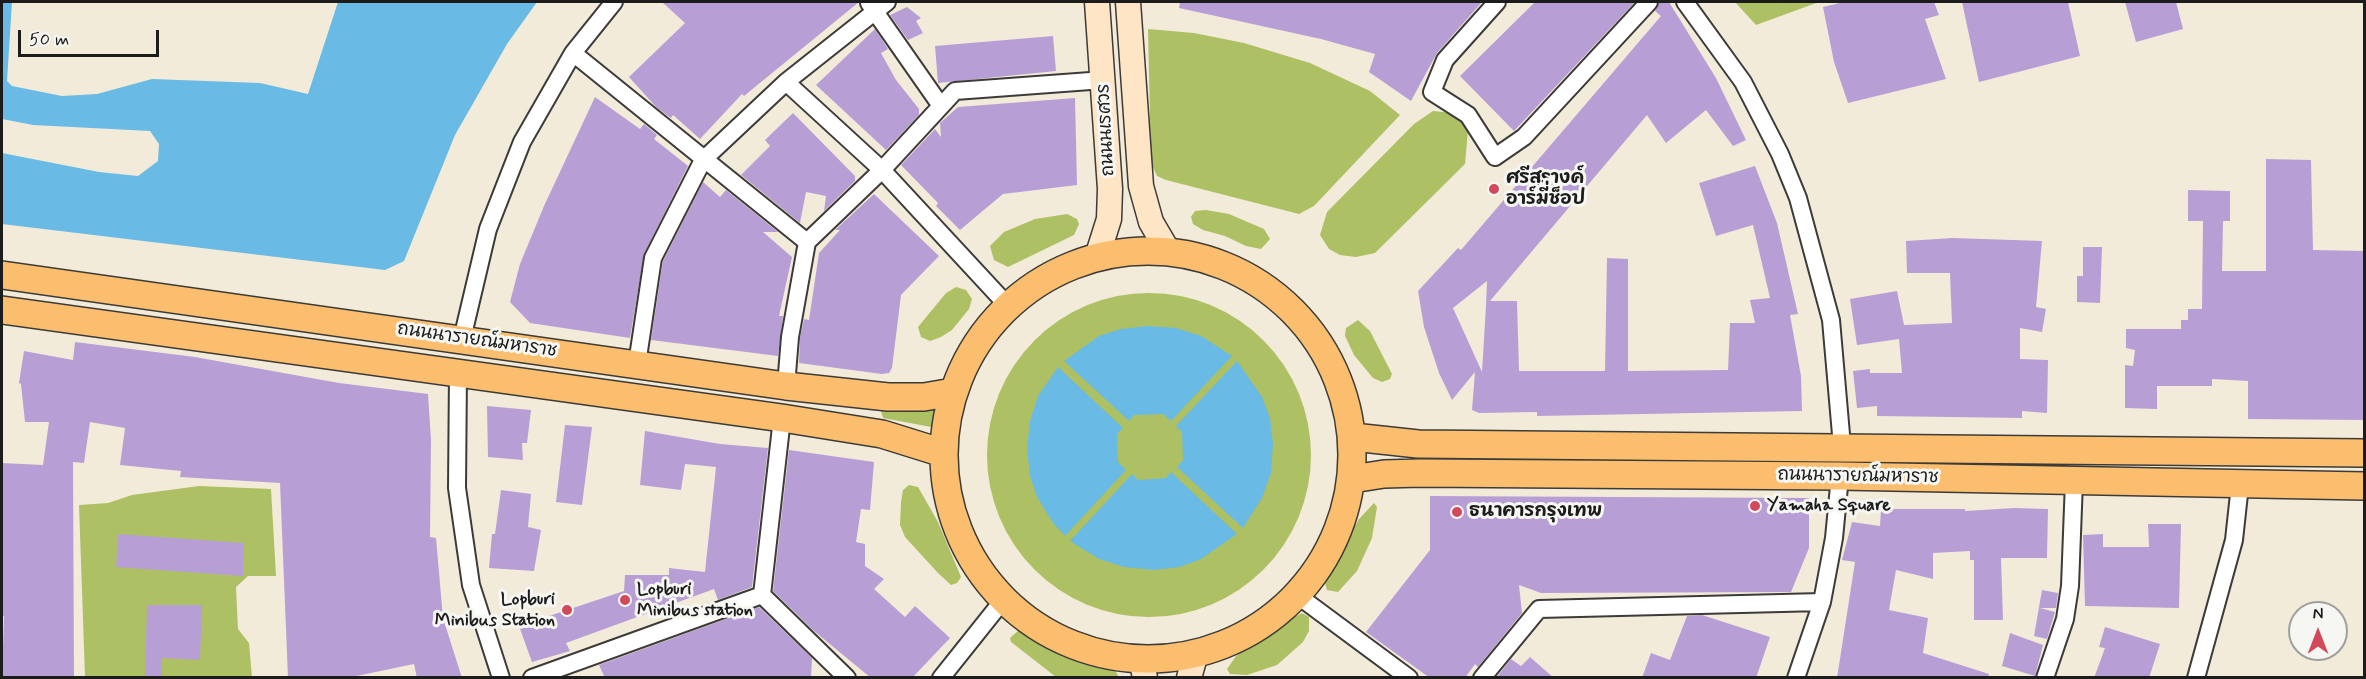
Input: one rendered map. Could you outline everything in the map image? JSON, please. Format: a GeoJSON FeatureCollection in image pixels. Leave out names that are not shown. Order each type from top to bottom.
{"type":"FeatureCollection","features":[{"type":"Feature","properties":{"kind":"main road","name":"ถนนนเรศวร"},"geometry":{"type":"LineString","coordinates":[[1097,2],[1104,80],[1109,219],[1097,257]]}},
{"type":"Feature","properties":{"kind":"main road","name":"ถนนนเรศวร"},"geometry":{"type":"LineString","coordinates":[[1128,2],[1141,186],[1151,222],[1168,251]]}},
{"type":"Feature","properties":{"kind":"main road"},"geometry":{"type":"LineString","coordinates":[[1133,251],[1168,251],[1216,262],[1259,283],[1293,310],[1320,344],[1336,373],[1347,404],[1353,437],[1352,479],[1345,511],[1334,542],[1317,570],[1297,595],[1267,621],[1192,665],[1143,668],[1056,637],[1019,613],[987,580],[962,542],[948,498],[943,453],[945,421],[953,392],[972,350],[984,331],[1008,306],[1049,276],[1097,257],[1133,251]]}},
{"type":"Feature","properties":{"kind":"main road","name":"ถนนนารายณ์มหาราช"},"geometry":{"type":"LineString","coordinates":[[2,275],[637,363],[786,386],[888,396],[924,396],[953,392]]}},
{"type":"Feature","properties":{"kind":"main road","name":"ถนนนารายณ์มหาราช"},"geometry":{"type":"LineString","coordinates":[[2,310],[783,418],[882,434],[943,453]]}},
{"type":"Feature","properties":{"kind":"main road","name":"ถนนนารายณ์มหาราช"},"geometry":{"type":"LineString","coordinates":[[1353,437],[1418,444],[1842,446],[2364,453]]}},
{"type":"Feature","properties":{"kind":"main road"},"geometry":{"type":"LineString","coordinates":[[1840,476],[1842,446]]}},
{"type":"Feature","properties":{"kind":"main road","name":"ถนนนารายณ์มหาราช"},"geometry":{"type":"LineString","coordinates":[[1352,479],[1384,474],[1420,473],[1840,476],[2364,486]]}},
{"type":"Feature","properties":{"kind":"street"},"geometry":{"type":"LineString","coordinates":[[462,339],[488,229],[522,142],[573,53],[614,2]]}},
{"type":"Feature","properties":{"kind":"street"},"geometry":{"type":"LineString","coordinates":[[1497,2],[1445,60],[1432,92],[1468,115],[1496,157],[1524,137],[1649,2]]}},
{"type":"Feature","properties":{"kind":"street"},"geometry":{"type":"LineString","coordinates":[[1685,2],[1743,82],[1780,154],[1798,198],[1831,320],[1842,446]]}},
{"type":"Feature","properties":{"kind":"street"},"geometry":{"type":"LineString","coordinates":[[637,363],[653,258],[704,160],[786,82],[876,5],[941,106]]}},
{"type":"Feature","properties":{"kind":"street"},"geometry":{"type":"LineString","coordinates":[[573,53],[807,242]]}},
{"type":"Feature","properties":{"kind":"street"},"geometry":{"type":"LineString","coordinates":[[786,386],[790,337],[807,242],[882,170],[956,91],[1104,80]]}},
{"type":"Feature","properties":{"kind":"street"},"geometry":{"type":"LineString","coordinates":[[786,82],[882,170],[1008,306]]}},
{"type":"Feature","properties":{"kind":"street"},"geometry":{"type":"LineString","coordinates":[[458,372],[457,488],[471,585],[501,678]]}},
{"type":"Feature","properties":{"kind":"street"},"geometry":{"type":"LineString","coordinates":[[762,595],[783,418]]}},
{"type":"Feature","properties":{"kind":"street"},"geometry":{"type":"LineString","coordinates":[[1796,678],[1822,602],[1834,538],[1840,476]]}},
{"type":"Feature","properties":{"kind":"street"},"geometry":{"type":"LineString","coordinates":[[2045,678],[2065,619],[2070,586],[2074,482]]}},
{"type":"Feature","properties":{"kind":"street"},"geometry":{"type":"LineString","coordinates":[[2196,678],[2234,540],[2240,485]]}},
{"type":"Feature","properties":{"kind":"street"},"geometry":{"type":"LineString","coordinates":[[532,678],[762,595]]}},
{"type":"Feature","properties":{"kind":"street"},"geometry":{"type":"LineString","coordinates":[[762,595],[847,678]]}},
{"type":"Feature","properties":{"kind":"street"},"geometry":{"type":"LineString","coordinates":[[1297,595],[1409,678]]}},
{"type":"Feature","properties":{"kind":"street"},"geometry":{"type":"LineString","coordinates":[[940,678],[1005,598]]}},
{"type":"Feature","properties":{"kind":"street"},"geometry":{"type":"LineString","coordinates":[[1482,678],[1539,609],[1822,602]]}},
{"type":"Feature","properties":{"kind":"green space"},"geometry":{"type":"Polygon","coordinates":[[[1735,2],[1819,2],[1756,25],[1735,2]]]}},
{"type":"Feature","properties":{"kind":"green space"},"geometry":{"type":"Polygon","coordinates":[[[1148,29],[1194,33],[1244,43],[1310,63],[1370,91],[1400,115],[1314,206],[1299,214],[1166,180],[1157,176],[1151,163],[1148,29]]]}},
{"type":"Feature","properties":{"kind":"green space"},"geometry":{"type":"Polygon","coordinates":[[[1433,111],[1452,113],[1462,120],[1468,130],[1465,164],[1375,253],[1356,257],[1340,255],[1329,249],[1320,235],[1327,212],[1414,124],[1433,111]]]}},
{"type":"Feature","properties":{"kind":"green space"},"geometry":{"type":"Polygon","coordinates":[[[1206,210],[1229,214],[1264,229],[1270,239],[1261,249],[1246,246],[1225,236],[1203,230],[1193,224],[1191,217],[1195,211],[1206,210]]]}},
{"type":"Feature","properties":{"kind":"green space"},"geometry":{"type":"Polygon","coordinates":[[[1067,214],[1077,219],[1079,224],[1074,235],[1008,267],[994,260],[990,246],[1004,232],[1035,219],[1067,214]]]}},
{"type":"Feature","properties":{"kind":"green space"},"geometry":{"type":"Polygon","coordinates":[[[956,287],[966,290],[972,299],[969,309],[952,330],[941,337],[930,341],[921,337],[918,327],[946,293],[956,287]]]}},
{"type":"Feature","properties":{"kind":"green space"},"geometry":{"type":"Polygon","coordinates":[[[1149,293],[1181,296],[1225,312],[1252,330],[1274,352],[1292,379],[1304,408],[1311,455],[1308,487],[1292,531],[1274,558],[1252,580],[1225,598],[1196,610],[1149,617],[1117,614],[1073,598],[1046,580],[1024,558],[1006,531],[994,502],[987,455],[990,423],[1006,379],[1024,352],[1046,330],[1073,312],[1102,300],[1149,293]]]}},
{"type":"Feature","properties":{"kind":"green space"},"geometry":{"type":"Polygon","coordinates":[[[1358,320],[1370,331],[1392,374],[1390,379],[1382,382],[1373,378],[1354,355],[1345,336],[1346,328],[1358,320]]]}},
{"type":"Feature","properties":{"kind":"green space"},"geometry":{"type":"Polygon","coordinates":[[[932,404],[938,419],[931,427],[883,418],[881,411],[889,406],[932,404]]]}},
{"type":"Feature","properties":{"kind":"green space"},"geometry":{"type":"Polygon","coordinates":[[[909,485],[918,487],[938,522],[961,577],[957,583],[951,585],[905,537],[900,525],[901,502],[903,490],[909,485]]]}},
{"type":"Feature","properties":{"kind":"green space"},"geometry":{"type":"Polygon","coordinates":[[[199,486],[271,489],[276,576],[248,576],[236,587],[238,629],[249,643],[252,677],[85,677],[79,505],[108,503],[132,495],[199,486]]]}},
{"type":"Feature","properties":{"kind":"green space"},"geometry":{"type":"Polygon","coordinates":[[[1374,503],[1377,507],[1372,538],[1357,571],[1338,592],[1327,590],[1324,580],[1359,519],[1374,503]]]}},
{"type":"Feature","properties":{"kind":"green space"},"geometry":{"type":"Polygon","coordinates":[[[1302,613],[1309,617],[1309,631],[1303,642],[1277,665],[1247,675],[1230,674],[1227,669],[1236,656],[1276,627],[1302,613]]]}},
{"type":"Feature","properties":{"kind":"green space"},"geometry":{"type":"Polygon","coordinates":[[[1019,630],[1029,632],[1051,646],[1086,660],[1113,667],[1119,677],[1056,677],[1011,642],[1010,638],[1019,630]]]}},
{"type":"Feature","properties":{"kind":"water"},"geometry":{"type":"Polygon","coordinates":[[[2,2],[12,2],[7,81],[12,86],[62,96],[97,94],[152,79],[260,83],[308,94],[338,2],[537,2],[507,44],[455,135],[404,261],[385,270],[2,224],[2,153],[99,172],[138,176],[158,161],[159,144],[150,131],[33,125],[2,119],[2,2]]]}},
{"type":"Feature","properties":{"kind":"water"},"geometry":{"type":"Polygon","coordinates":[[[1147,326],[1176,328],[1201,336],[1232,356],[1171,421],[1163,414],[1134,415],[1129,421],[1064,361],[1099,336],[1121,329],[1147,326]]]}},
{"type":"Feature","properties":{"kind":"water"},"geometry":{"type":"Polygon","coordinates":[[[1237,361],[1262,397],[1270,418],[1273,444],[1271,473],[1262,498],[1243,528],[1177,467],[1183,460],[1182,432],[1176,426],[1237,361]]]}},
{"type":"Feature","properties":{"kind":"water"},"geometry":{"type":"Polygon","coordinates":[[[1058,367],[1123,428],[1117,434],[1118,462],[1126,470],[1065,536],[1053,523],[1037,497],[1030,476],[1027,449],[1030,421],[1038,396],[1058,367]]]}},
{"type":"Feature","properties":{"kind":"water"},"geometry":{"type":"Polygon","coordinates":[[[1171,472],[1237,534],[1201,559],[1180,567],[1154,570],[1124,567],[1099,559],[1070,541],[1132,474],[1138,480],[1166,478],[1171,472]]]}},
{"type":"Feature","properties":{"kind":"building"},"geometry":{"type":"Polygon","coordinates":[[[662,2],[859,2],[744,96],[742,94],[700,139],[673,115],[671,118],[657,108],[629,77],[685,23],[662,2]]]}},
{"type":"Feature","properties":{"kind":"building"},"geometry":{"type":"Polygon","coordinates":[[[1180,2],[1482,2],[1437,53],[1411,101],[1369,72],[1375,54],[1321,39],[1179,8],[1180,2]]]}},
{"type":"Feature","properties":{"kind":"building"},"geometry":{"type":"Polygon","coordinates":[[[1535,2],[1635,2],[1514,131],[1460,76],[1535,2]]]}},
{"type":"Feature","properties":{"kind":"building"},"geometry":{"type":"Polygon","coordinates":[[[1659,2],[1669,2],[1716,78],[1746,140],[1733,146],[1706,110],[1666,143],[1647,115],[1490,301],[1517,301],[1519,371],[1605,371],[1607,258],[1628,259],[1628,371],[1728,370],[1730,323],[1755,323],[1750,300],[1770,298],[1753,225],[1716,236],[1699,183],[1755,166],[1777,223],[1798,314],[1790,315],[1801,376],[1802,411],[1537,416],[1537,412],[1479,413],[1472,410],[1475,372],[1452,400],[1439,373],[1424,327],[1418,291],[1458,248],[1461,250],[1661,16],[1655,11],[1659,2]],[[1487,281],[1453,308],[1482,372],[1487,281]]]}},
{"type":"Feature","properties":{"kind":"building"},"geometry":{"type":"Polygon","coordinates":[[[1844,2],[1934,2],[1939,15],[1925,19],[1946,79],[1848,103],[1834,62],[1823,7],[1844,2]]]}},
{"type":"Feature","properties":{"kind":"building"},"geometry":{"type":"Polygon","coordinates":[[[1962,2],[2068,2],[2080,56],[1979,82],[1962,2]]]}},
{"type":"Feature","properties":{"kind":"building"},"geometry":{"type":"Polygon","coordinates":[[[2125,2],[2176,2],[2183,29],[2136,42],[2125,2]]]}},
{"type":"Feature","properties":{"kind":"building"},"geometry":{"type":"Polygon","coordinates":[[[907,7],[921,18],[916,21],[923,33],[908,40],[890,15],[907,7]]]}},
{"type":"Feature","properties":{"kind":"building"},"geometry":{"type":"Polygon","coordinates":[[[875,29],[888,49],[881,53],[896,80],[919,109],[919,115],[886,150],[816,85],[875,29]]]}},
{"type":"Feature","properties":{"kind":"building"},"geometry":{"type":"Polygon","coordinates":[[[1053,36],[1056,71],[938,83],[935,46],[1053,36]]]}},
{"type":"Feature","properties":{"kind":"building"},"geometry":{"type":"Polygon","coordinates":[[[595,97],[640,129],[644,124],[657,135],[654,139],[688,166],[644,254],[630,338],[530,323],[510,302],[520,264],[544,206],[595,97]]]}},
{"type":"Feature","properties":{"kind":"building"},"geometry":{"type":"Polygon","coordinates":[[[1075,98],[1077,185],[1003,194],[960,230],[936,206],[938,203],[901,165],[935,129],[941,137],[940,123],[958,107],[1075,98]]]}},
{"type":"Feature","properties":{"kind":"building"},"geometry":{"type":"Polygon","coordinates":[[[793,113],[855,176],[855,181],[824,211],[826,196],[806,192],[800,223],[741,175],[770,146],[765,140],[793,113]]]}},
{"type":"Feature","properties":{"kind":"building"},"geometry":{"type":"Polygon","coordinates":[[[2266,159],[2311,160],[2313,250],[2364,251],[2364,420],[2248,419],[2248,381],[2212,379],[2212,386],[2157,386],[2157,409],[2125,408],[2125,365],[2133,366],[2135,350],[2126,348],[2126,329],[2181,329],[2181,320],[2188,320],[2188,309],[2202,309],[2203,221],[2188,221],[2188,190],[2230,191],[2230,221],[2223,221],[2222,271],[2266,271],[2266,159]]]}},
{"type":"Feature","properties":{"kind":"building"},"geometry":{"type":"Polygon","coordinates":[[[703,182],[720,197],[726,190],[778,232],[763,232],[792,257],[779,316],[783,316],[778,356],[651,340],[663,261],[703,182]]]}},
{"type":"Feature","properties":{"kind":"building"},"geometry":{"type":"Polygon","coordinates":[[[874,194],[939,256],[901,295],[892,368],[889,373],[882,374],[799,363],[800,338],[804,319],[809,320],[819,253],[840,230],[835,230],[874,194]]]}},
{"type":"Feature","properties":{"kind":"building"},"geometry":{"type":"Polygon","coordinates":[[[1953,238],[2042,241],[2036,307],[2046,309],[2042,332],[2020,328],[2020,359],[2048,360],[2047,413],[2022,411],[2022,418],[1877,416],[1877,406],[1857,408],[1853,371],[1870,369],[1870,373],[1902,373],[1899,339],[1857,345],[1850,299],[1897,291],[1904,325],[1952,323],[1950,273],[1907,273],[1906,241],[1953,238]]]}},
{"type":"Feature","properties":{"kind":"building"},"geometry":{"type":"Polygon","coordinates":[[[2083,247],[2102,247],[2100,303],[2077,302],[2077,276],[2083,276],[2083,247]]]}},
{"type":"Feature","properties":{"kind":"building"},"geometry":{"type":"Polygon","coordinates":[[[75,342],[195,357],[339,383],[428,394],[431,440],[430,537],[436,538],[443,618],[462,678],[417,678],[414,664],[347,678],[288,678],[280,483],[180,477],[181,471],[120,465],[125,428],[90,422],[84,463],[73,462],[74,678],[2,678],[4,616],[2,616],[2,463],[43,465],[49,422],[25,422],[21,384],[19,383],[24,351],[73,360],[75,342]]]}},
{"type":"Feature","properties":{"kind":"building"},"geometry":{"type":"Polygon","coordinates":[[[487,406],[531,410],[527,443],[522,443],[523,460],[488,457],[487,406]]]}},
{"type":"Feature","properties":{"kind":"building"},"geometry":{"type":"Polygon","coordinates":[[[565,425],[592,427],[582,505],[556,502],[565,425]]]}},
{"type":"Feature","properties":{"kind":"building"},"geometry":{"type":"Polygon","coordinates":[[[645,431],[720,444],[768,448],[752,587],[718,600],[714,589],[566,643],[570,651],[532,662],[519,626],[624,591],[625,575],[669,575],[669,568],[705,572],[716,467],[685,464],[681,490],[640,485],[645,431]]]}},
{"type":"Feature","properties":{"kind":"building"},"geometry":{"type":"Polygon","coordinates":[[[789,450],[874,462],[870,510],[861,509],[856,542],[865,544],[865,566],[884,579],[874,589],[905,617],[915,606],[950,638],[912,678],[871,678],[814,631],[773,591],[789,450]]]}},
{"type":"Feature","properties":{"kind":"building"},"geometry":{"type":"Polygon","coordinates":[[[501,490],[531,494],[528,527],[541,530],[534,571],[489,568],[492,534],[495,534],[501,490]]]}},
{"type":"Feature","properties":{"kind":"building"},"geometry":{"type":"Polygon","coordinates":[[[1430,496],[1809,498],[1809,548],[1791,592],[1541,593],[1519,585],[1522,613],[1478,667],[1475,664],[1465,678],[1430,678],[1366,632],[1430,550],[1430,496]]]}},
{"type":"Feature","properties":{"kind":"building"},"geometry":{"type":"Polygon","coordinates":[[[2014,508],[2048,509],[2047,558],[2001,558],[2003,620],[1974,620],[1974,560],[1970,560],[1970,551],[1933,553],[1933,579],[1896,570],[1889,610],[1928,618],[1923,653],[1989,674],[1988,678],[1837,678],[1855,562],[1842,560],[1852,522],[1880,526],[1881,509],[1965,509],[1965,511],[2014,508]]]}},
{"type":"Feature","properties":{"kind":"building"},"geometry":{"type":"Polygon","coordinates":[[[2148,524],[2181,524],[2179,608],[2085,606],[2083,535],[2103,534],[2103,547],[2149,547],[2148,524]]]}},
{"type":"Feature","properties":{"kind":"building"},"geometry":{"type":"Polygon","coordinates":[[[118,534],[244,543],[243,576],[116,567],[118,534]]]}},
{"type":"Feature","properties":{"kind":"building"},"geometry":{"type":"Polygon","coordinates":[[[2042,590],[2058,593],[2056,608],[2040,608],[2055,612],[2047,639],[2034,636],[2042,590]]]}},
{"type":"Feature","properties":{"kind":"building"},"geometry":{"type":"Polygon","coordinates":[[[147,605],[202,605],[200,660],[161,658],[162,678],[145,678],[147,605]]]}},
{"type":"Feature","properties":{"kind":"building"},"geometry":{"type":"Polygon","coordinates":[[[759,607],[812,658],[811,678],[605,678],[599,665],[759,607]]]}},
{"type":"Feature","properties":{"kind":"building"},"geometry":{"type":"Polygon","coordinates":[[[1702,615],[1770,637],[1756,678],[1642,678],[1651,653],[1670,660],[1687,616],[1702,615]]]}},
{"type":"Feature","properties":{"kind":"building"},"geometry":{"type":"Polygon","coordinates":[[[2105,627],[2160,644],[2149,678],[2094,678],[2105,648],[2099,647],[2105,627]]]}},
{"type":"Feature","properties":{"kind":"building"},"geometry":{"type":"Polygon","coordinates":[[[2010,633],[2043,645],[2035,676],[2002,666],[2010,633]]]}},
{"type":"Feature","properties":{"kind":"building"},"geometry":{"type":"Polygon","coordinates":[[[1530,657],[1554,678],[1496,678],[1511,659],[1521,666],[1530,657]]]}},
{"type":"Feature","properties":{"kind":"place","name":"ศรีสุรางค์ อาร์มี่ช็อป"},"geometry":{"type":"Point","coordinates":[1494,189]}},
{"type":"Feature","properties":{"kind":"place","name":"Yamaha Square"},"geometry":{"type":"Point","coordinates":[1755,506]}},
{"type":"Feature","properties":{"kind":"place","name":"ธนาคารกรุงเทพ"},"geometry":{"type":"Point","coordinates":[1457,512]}},
{"type":"Feature","properties":{"kind":"place","name":"Lopburi Minibus station"},"geometry":{"type":"Point","coordinates":[625,600]}},
{"type":"Feature","properties":{"kind":"place","name":"Lopburi Minibus Station"},"geometry":{"type":"Point","coordinates":[567,610]}}]}
